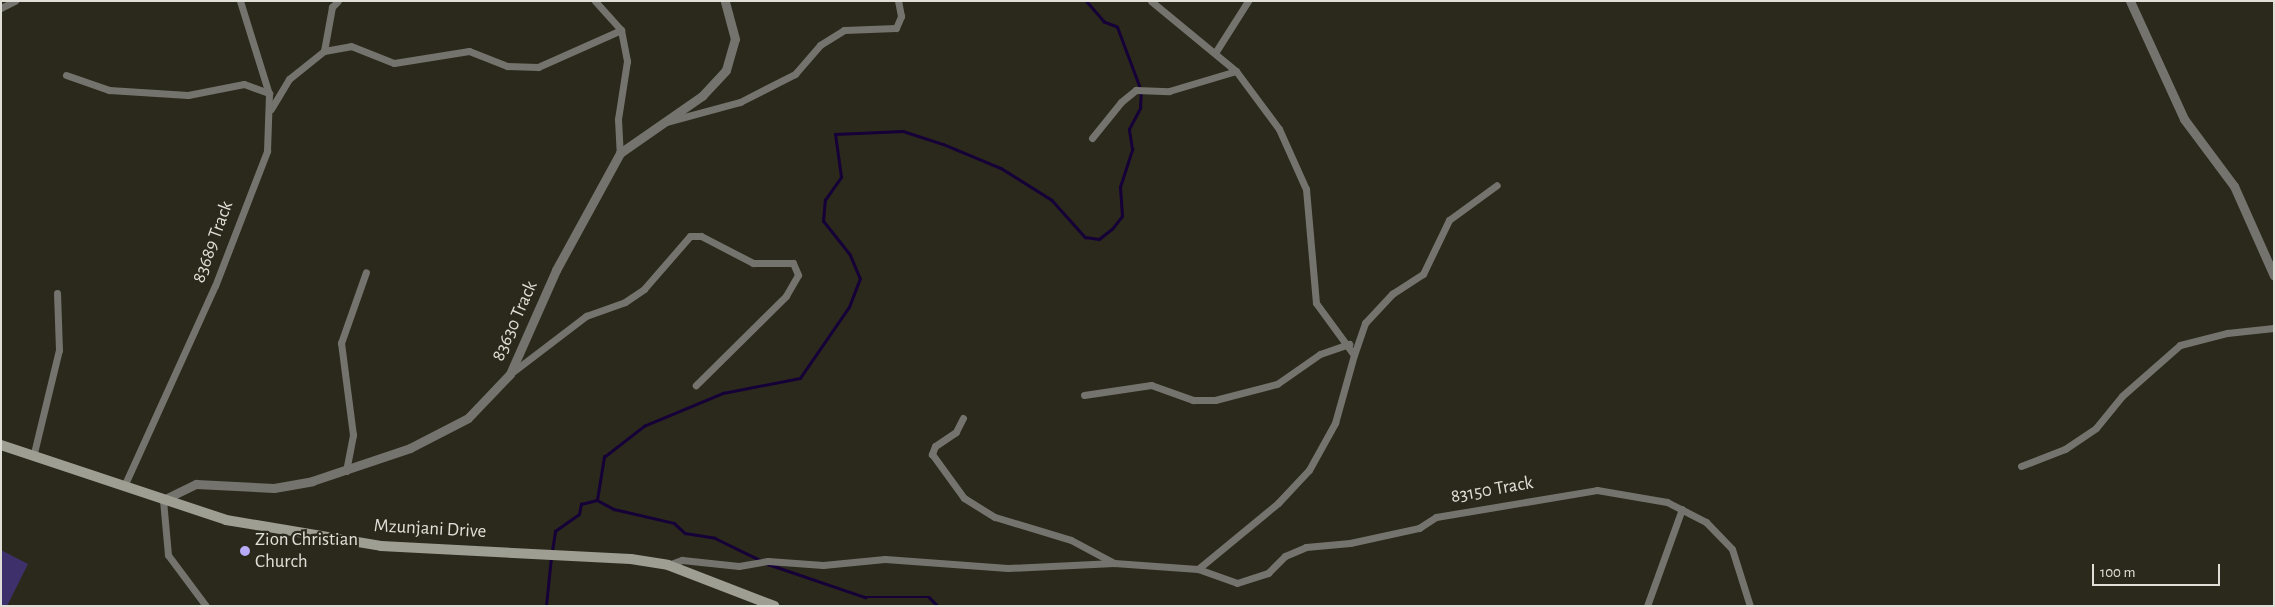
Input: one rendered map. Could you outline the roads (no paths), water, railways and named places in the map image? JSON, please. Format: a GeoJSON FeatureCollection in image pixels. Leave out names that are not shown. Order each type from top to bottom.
{"type":"FeatureCollection","features":[{"type":"Feature","properties":{"kind":"main road","name":"Mzunjani Drive"},"geometry":{"type":"LineString","coordinates":[[1,445],[34,453],[125,484],[163,500],[226,520],[381,546],[540,552],[668,565],[774,606]]}},
{"type":"Feature","properties":{"kind":"street"},"geometry":{"type":"LineString","coordinates":[[1,8],[15,1]]}},
{"type":"Feature","properties":{"kind":"street","name":"83689 Track"},"geometry":{"type":"LineString","coordinates":[[125,484],[215,286],[266,150],[271,109],[269,94],[240,1]]}},
{"type":"Feature","properties":{"kind":"street"},"geometry":{"type":"LineString","coordinates":[[324,51],[332,4],[338,1]]}},
{"type":"Feature","properties":{"kind":"street"},"geometry":{"type":"LineString","coordinates":[[595,1],[621,30],[627,61],[620,99],[620,153]]}},
{"type":"Feature","properties":{"kind":"street","name":"83630 Track"},"geometry":{"type":"LineString","coordinates":[[163,500],[196,484],[274,488],[346,471],[454,427],[510,374],[556,270],[620,153],[666,122],[718,82],[734,54],[735,39],[725,1]]}},
{"type":"Feature","properties":{"kind":"street"},"geometry":{"type":"LineString","coordinates":[[666,122],[721,110],[794,74],[820,45],[838,33],[896,28],[901,16],[898,1]]}},
{"type":"Feature","properties":{"kind":"street"},"geometry":{"type":"LineString","coordinates":[[1151,1],[1236,71],[1275,122],[1300,175],[1308,203],[1316,303],[1349,344],[1354,355]]}},
{"type":"Feature","properties":{"kind":"street"},"geometry":{"type":"LineString","coordinates":[[1215,53],[1248,1]]}},
{"type":"Feature","properties":{"kind":"street"},"geometry":{"type":"LineString","coordinates":[[2130,1],[2184,119],[2234,186],[2274,276]]}},
{"type":"Feature","properties":{"kind":"street"},"geometry":{"type":"LineString","coordinates":[[271,109],[289,79],[324,51],[352,46],[394,63],[469,51],[522,68],[568,57],[621,30]]}},
{"type":"Feature","properties":{"kind":"street"},"geometry":{"type":"LineString","coordinates":[[1092,138],[1120,102],[1136,90],[1145,88],[1169,91],[1236,71]]}},
{"type":"Feature","properties":{"kind":"street"},"geometry":{"type":"LineString","coordinates":[[66,75],[109,90],[188,94],[244,84],[269,94]]}},
{"type":"Feature","properties":{"kind":"street"},"geometry":{"type":"LineString","coordinates":[[668,565],[682,560],[823,565],[885,559],[1008,568],[1114,563],[1198,569],[1278,503],[1309,470],[1335,423],[1365,323],[1392,294],[1423,274],[1449,220],[1497,185]]}},
{"type":"Feature","properties":{"kind":"street"},"geometry":{"type":"LineString","coordinates":[[510,374],[586,316],[625,302],[644,289],[690,236],[701,236],[746,261],[793,263],[798,275],[786,296],[696,385]]}},
{"type":"Feature","properties":{"kind":"street"},"geometry":{"type":"LineString","coordinates":[[346,471],[353,435],[341,343],[366,272]]}},
{"type":"Feature","properties":{"kind":"street"},"geometry":{"type":"LineString","coordinates":[[34,453],[60,350],[57,293]]}},
{"type":"Feature","properties":{"kind":"street"},"geometry":{"type":"LineString","coordinates":[[2021,466],[2065,449],[2096,428],[2122,396],[2180,346],[2227,333],[2274,328]]}},
{"type":"Feature","properties":{"kind":"street"},"geometry":{"type":"LineString","coordinates":[[1084,395],[1151,385],[1192,400],[1215,400],[1276,384],[1320,354],[1349,344]]}},
{"type":"Feature","properties":{"kind":"street"},"geometry":{"type":"LineString","coordinates":[[963,418],[956,432],[935,446],[932,454],[964,498],[995,517],[1071,540],[1114,563]]}},
{"type":"Feature","properties":{"kind":"street","name":"83150 Track"},"geometry":{"type":"LineString","coordinates":[[1198,569],[1223,582],[1251,581],[1306,547],[1350,543],[1418,528],[1436,517],[1597,490],[1642,496],[1682,509],[1726,538],[1750,606]]}},
{"type":"Feature","properties":{"kind":"street"},"geometry":{"type":"LineString","coordinates":[[163,500],[168,555],[206,606]]}},
{"type":"Feature","properties":{"kind":"street"},"geometry":{"type":"LineString","coordinates":[[1647,606],[1682,509]]}},
{"type":"Feature","properties":{"kind":"waterway"},"geometry":{"type":"LineString","coordinates":[[597,500],[604,457],[644,426],[723,393],[800,378],[849,307],[860,279],[850,255],[823,221],[825,200],[841,177],[835,134],[903,131],[943,144],[1001,168],[1052,200],[1085,237],[1099,239],[1112,229],[1122,216],[1120,187],[1132,149],[1129,129],[1140,108],[1141,91],[1117,27],[1104,22],[1086,1]]}},
{"type":"Feature","properties":{"kind":"waterway"},"geometry":{"type":"LineString","coordinates":[[552,551],[555,531],[579,514],[581,504],[597,500],[614,509],[674,523],[685,533],[715,538],[760,560]]}},
{"type":"Feature","properties":{"kind":"waterway"},"geometry":{"type":"LineString","coordinates":[[546,606],[551,557]]}},
{"type":"Feature","properties":{"kind":"waterway"},"geometry":{"type":"LineString","coordinates":[[765,563],[865,597],[929,597],[938,606]]}},
{"type":"Feature","properties":{"kind":"place","name":"Zion Christian Church"},"geometry":{"type":"Point","coordinates":[245,551]}}]}
